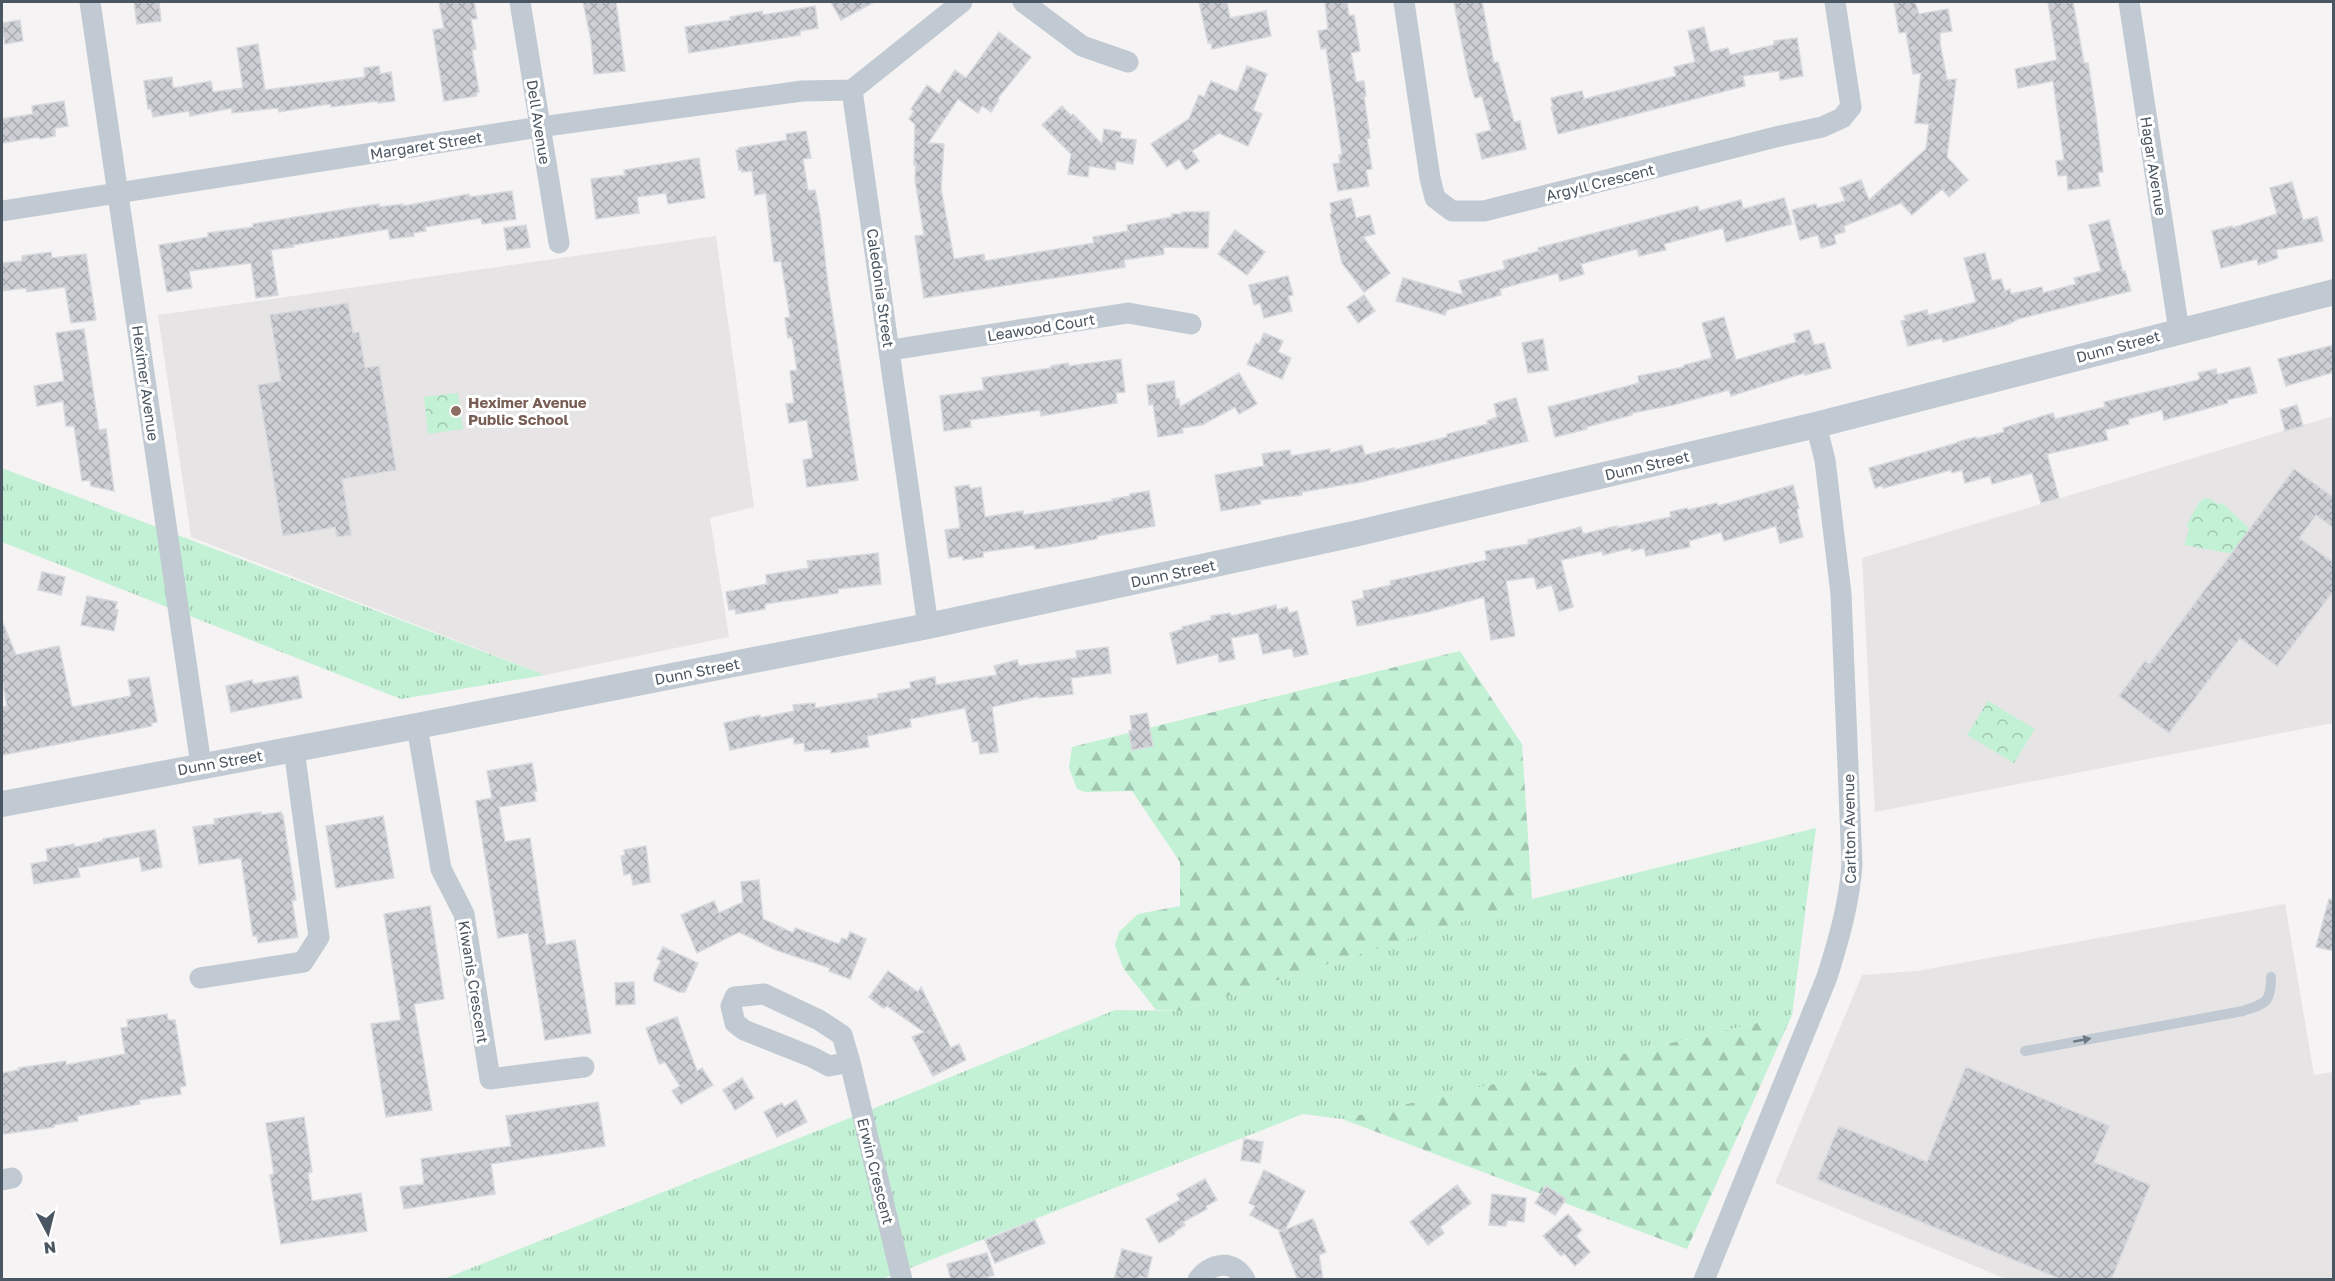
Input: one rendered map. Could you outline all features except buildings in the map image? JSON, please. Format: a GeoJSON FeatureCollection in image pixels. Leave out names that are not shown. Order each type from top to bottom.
{"type":"FeatureCollection","features":[{"type":"Feature","properties":{"kind":"street","name":"Heximer Avenue"},"geometry":{"type":"LineString","coordinates":[[90,2],[201,765]]}},
{"type":"Feature","properties":{"kind":"street","name":"Dell Avenue"},"geometry":{"type":"LineString","coordinates":[[520,2],[559,243]]}},
{"type":"Feature","properties":{"kind":"street"},"geometry":{"type":"LineString","coordinates":[[852,90],[962,2]]}},
{"type":"Feature","properties":{"kind":"street"},"geometry":{"type":"LineString","coordinates":[[1023,2],[1082,46],[1128,62]]}},
{"type":"Feature","properties":{"kind":"street","name":"Argyll Crescent"},"geometry":{"type":"LineString","coordinates":[[1404,2],[1430,178],[1435,198],[1452,211],[1484,211],[1822,127],[1842,118],[1851,107],[1835,2]]}},
{"type":"Feature","properties":{"kind":"street","name":"Hagar Avenue"},"geometry":{"type":"LineString","coordinates":[[2129,2],[2179,331]]}},
{"type":"Feature","properties":{"kind":"street","name":"Margaret Street"},"geometry":{"type":"LineString","coordinates":[[2,211],[540,127],[802,91],[852,90]]}},
{"type":"Feature","properties":{"kind":"street","name":"Caledonia Street"},"geometry":{"type":"LineString","coordinates":[[852,90],[891,350],[928,626]]}},
{"type":"Feature","properties":{"kind":"street","name":"Dunn Street"},"geometry":{"type":"LineString","coordinates":[[2,804],[928,626],[1354,534],[1816,425],[2334,292]]}},
{"type":"Feature","properties":{"kind":"street","name":"Leawood Court"},"geometry":{"type":"LineString","coordinates":[[891,350],[1128,313],[1191,324]]}},
{"type":"Feature","properties":{"kind":"street","name":"Carlton Avenue"},"geometry":{"type":"LineString","coordinates":[[1704,1280],[1827,977],[1850,895],[1852,865],[1841,594],[1825,460],[1816,425]]}},
{"type":"Feature","properties":{"kind":"street","name":"Kiwanis Crescent"},"geometry":{"type":"LineString","coordinates":[[417,726],[441,869],[464,914],[490,1079],[584,1067]]}},
{"type":"Feature","properties":{"kind":"street"},"geometry":{"type":"LineString","coordinates":[[200,978],[303,962],[320,937],[294,749]]}},
{"type":"Feature","properties":{"kind":"street","name":"Erwin Crescent"},"geometry":{"type":"LineString","coordinates":[[850,1062],[828,1066],[812,1057],[744,1030],[735,1023],[731,1006],[735,997],[764,994],[819,1020],[842,1035],[850,1062],[902,1280]]}},
{"type":"Feature","properties":{"kind":"street"},"geometry":{"type":"LineString","coordinates":[[1198,1280],[1204,1272],[1219,1265],[1228,1265],[1236,1269],[1245,1280]]}},
{"type":"Feature","properties":{"kind":"lane"},"geometry":{"type":"LineString","coordinates":[[2025,1051],[2243,1011],[2265,1004],[2271,994],[2271,977]]}},
{"type":"Feature","properties":{"kind":"shaded area","name":"Heximer Avenue Public School"},"geometry":{"type":"Polygon","coordinates":[[[716,236],[754,507],[710,518],[729,637],[545,675],[191,537],[158,315],[716,236]]]}},
{"type":"Feature","properties":{"kind":"shaded area"},"geometry":{"type":"Polygon","coordinates":[[[2333,416],[2333,723],[1875,812],[1862,558],[2333,416]]]}},
{"type":"Feature","properties":{"kind":"shaded area"},"geometry":{"type":"Polygon","coordinates":[[[2285,904],[2314,1075],[2333,1072],[2333,1279],[2006,1279],[1775,1183],[1862,975],[1917,971],[2285,904]]]}},
{"type":"Feature","properties":{"kind":"green space"},"geometry":{"type":"Polygon","coordinates":[[[458,393],[463,429],[428,434],[424,397],[458,393]]]}},
{"type":"Feature","properties":{"kind":"green space"},"geometry":{"type":"Polygon","coordinates":[[[2,468],[545,675],[401,699],[2,542],[2,468]]]}},
{"type":"Feature","properties":{"kind":"green space"},"geometry":{"type":"Polygon","coordinates":[[[2205,498],[2217,504],[2222,503],[2251,530],[2234,554],[2184,545],[2189,530],[2187,525],[2199,502],[2205,498]]]}},
{"type":"Feature","properties":{"kind":"green space"},"geometry":{"type":"Polygon","coordinates":[[[1460,651],[1522,744],[1532,899],[1181,1011],[1156,1010],[1123,968],[1115,945],[1119,932],[1138,914],[1180,906],[1180,862],[1132,791],[1085,792],[1077,789],[1069,768],[1072,747],[1460,651]]]}},
{"type":"Feature","properties":{"kind":"green space"},"geometry":{"type":"Polygon","coordinates":[[[1988,701],[2035,729],[2014,763],[1967,735],[1988,701]]]}},
{"type":"Feature","properties":{"kind":"green space"},"geometry":{"type":"Polygon","coordinates":[[[1816,828],[1792,1015],[1342,1119],[1303,1114],[882,1279],[441,1280],[1115,1010],[1181,1011],[1532,899],[1816,828]]]}},
{"type":"Feature","properties":{"kind":"green space"},"geometry":{"type":"Polygon","coordinates":[[[1792,1015],[1687,1249],[1342,1119],[1792,1015]]]}},
{"type":"Feature","properties":{"kind":"place","name":"Heximer Avenue Public School"},"geometry":{"type":"Point","coordinates":[456,411]}}]}
